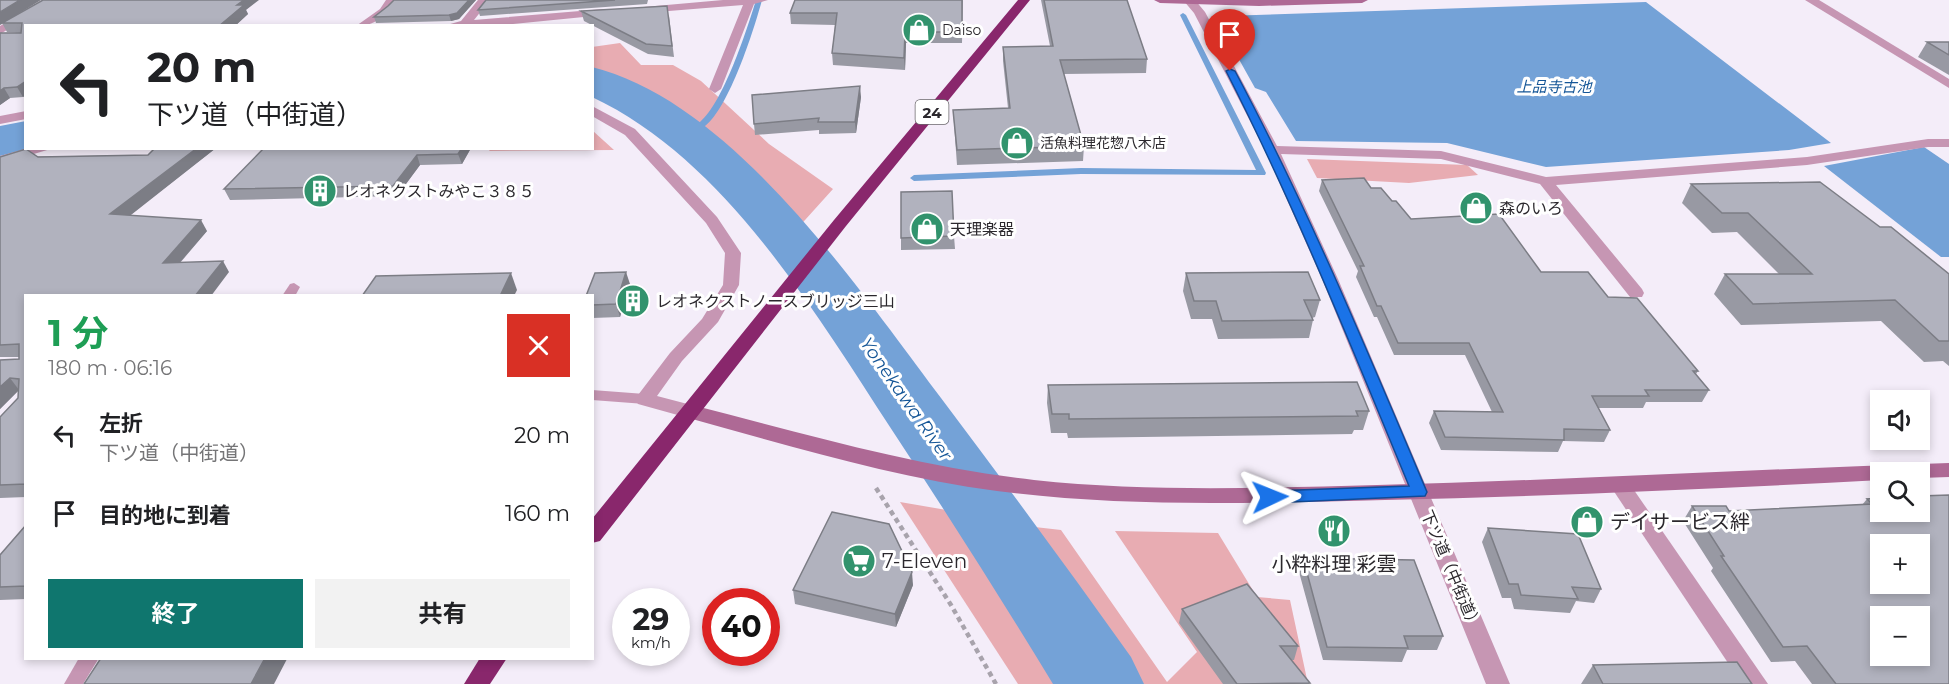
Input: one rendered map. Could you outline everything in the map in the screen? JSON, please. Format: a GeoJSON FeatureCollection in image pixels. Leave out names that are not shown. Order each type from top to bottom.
{"type":"FeatureCollection","features":[{"type":"Feature","properties":{"kind":"highway","name":"24"},"geometry":{"type":"LineString","coordinates":[[594,533],[840,223],[1024,0]]}},
{"type":"Feature","properties":{"kind":"highway"},"geometry":{"type":"LineString","coordinates":[[476,684],[494,660]]}},
{"type":"Feature","properties":{"kind":"street"},"geometry":{"type":"LineString","coordinates":[[3,32],[53,0]]}},
{"type":"Feature","properties":{"kind":"street"},"geometry":{"type":"LineString","coordinates":[[364,24],[384,11],[392,0]]}},
{"type":"Feature","properties":{"kind":"street"},"geometry":{"type":"LineString","coordinates":[[465,24],[484,0]]}},
{"type":"Feature","properties":{"kind":"street"},"geometry":{"type":"LineString","coordinates":[[567,15],[577,0]]}},
{"type":"Feature","properties":{"kind":"street"},"geometry":{"type":"LineString","coordinates":[[1160,0],[1362,0]]}},
{"type":"Feature","properties":{"kind":"street"},"geometry":{"type":"LineString","coordinates":[[1811,0],[1949,84]]}},
{"type":"Feature","properties":{"kind":"street"},"geometry":{"type":"LineString","coordinates":[[465,24],[756,1],[715,89]]}},
{"type":"Feature","properties":{"kind":"street","name":"下ツ道（中街道）"},"geometry":{"type":"LineString","coordinates":[[1190,1],[1199,12],[1272,150],[1330,279],[1498,684]]}},
{"type":"Feature","properties":{"kind":"street"},"geometry":{"type":"LineString","coordinates":[[594,111],[630,132],[712,220],[734,253],[731,285],[709,322],[676,357],[645,399],[826,449],[976,480],[1037,488],[1145,495],[1270,497],[1870,474]]}},
{"type":"Feature","properties":{"kind":"street"},"geometry":{"type":"LineString","coordinates":[[0,120],[24,113]]}},
{"type":"Feature","properties":{"kind":"street"},"geometry":{"type":"LineString","coordinates":[[1272,150],[1441,155],[1493,166],[1545,181],[1807,161],[1928,143],[1949,143]]}},
{"type":"Feature","properties":{"kind":"street"},"geometry":{"type":"LineString","coordinates":[[1928,143],[1949,157]]}},
{"type":"Feature","properties":{"kind":"street"},"geometry":{"type":"LineString","coordinates":[[0,160],[39,150]]}},
{"type":"Feature","properties":{"kind":"street"},"geometry":{"type":"LineString","coordinates":[[1545,181],[1636,293]]}},
{"type":"Feature","properties":{"kind":"street"},"geometry":{"type":"LineString","coordinates":[[1930,471],[1949,470]]}},
{"type":"Feature","properties":{"kind":"street"},"geometry":{"type":"LineString","coordinates":[[1620,485],[1756,684]]}},
{"type":"Feature","properties":{"kind":"lane"},"geometry":{"type":"LineString","coordinates":[[594,394],[645,399]]}},
{"type":"Feature","properties":{"kind":"lane"},"geometry":{"type":"LineString","coordinates":[[73,684],[89,660]]}},
{"type":"Feature","properties":{"kind":"path"},"geometry":{"type":"LineString","coordinates":[[859,456],[951,605],[996,684]]}},
{"type":"Feature","properties":{"kind":"shaded area"},"geometry":{"type":"Polygon","coordinates":[[[620,43],[641,65],[673,65],[701,81],[769,144],[833,189],[796,230],[752,181],[680,119],[630,88],[594,74],[594,47],[620,43]]]}},
{"type":"Feature","properties":{"kind":"shaded area"},"geometry":{"type":"Polygon","coordinates":[[[594,132],[614,150],[489,151],[594,150],[594,132]]]}},
{"type":"Feature","properties":{"kind":"shaded area"},"geometry":{"type":"Polygon","coordinates":[[[1307,159],[1467,165],[1478,175],[1409,183],[1317,178],[1307,159]]]}},
{"type":"Feature","properties":{"kind":"shaded area"},"geometry":{"type":"Polygon","coordinates":[[[900,502],[964,513],[1010,573],[1081,684],[1018,684],[900,502]]]}},
{"type":"Feature","properties":{"kind":"shaded area"},"geometry":{"type":"Polygon","coordinates":[[[1026,526],[1061,530],[1167,682],[1197,652],[1115,531],[1218,533],[1257,597],[1290,600],[1308,684],[1133,684],[1026,526]]]}},
{"type":"Feature","properties":{"kind":"water","name":"上品寺古池"},"geometry":{"type":"Polygon","coordinates":[[[1646,2],[1831,143],[1789,150],[1546,167],[1447,143],[1296,141],[1266,92],[1255,88],[1217,20],[1223,16],[1646,2]]]}},
{"type":"Feature","properties":{"kind":"water"},"geometry":{"type":"Polygon","coordinates":[[[1924,147],[1949,164],[1949,257],[1941,257],[1824,166],[1924,147]]]}},
{"type":"Feature","properties":{"kind":"building"},"geometry":{"type":"Polygon","coordinates":[[[0,0],[20,0],[0,12],[0,0]]]}},
{"type":"Feature","properties":{"kind":"building"},"geometry":{"type":"Polygon","coordinates":[[[43,0],[244,0],[237,5],[244,5],[221,24],[24,24],[24,82],[17,87],[4,88],[0,91],[0,33],[21,33],[22,23],[2,23],[43,0]]]}},
{"type":"Feature","properties":{"kind":"building"},"geometry":{"type":"Polygon","coordinates":[[[394,0],[469,0],[457,13],[449,15],[374,17],[394,0]]]}},
{"type":"Feature","properties":{"kind":"building"},"geometry":{"type":"Polygon","coordinates":[[[486,0],[615,0],[478,10],[486,0]]]}},
{"type":"Feature","properties":{"kind":"building"},"geometry":{"type":"Polygon","coordinates":[[[795,0],[962,0],[962,32],[905,32],[904,58],[832,53],[837,13],[790,13],[795,0]]]}},
{"type":"Feature","properties":{"kind":"building"},"geometry":{"type":"Polygon","coordinates":[[[1044,0],[1127,0],[1147,59],[1060,60],[1084,146],[957,150],[953,110],[1010,108],[1003,47],[1053,46],[1044,0]]]}},
{"type":"Feature","properties":{"kind":"building"},"geometry":{"type":"Polygon","coordinates":[[[667,6],[672,46],[646,44],[581,11],[667,6]]]}},
{"type":"Feature","properties":{"kind":"building"},"geometry":{"type":"Polygon","coordinates":[[[1927,42],[1949,42],[1949,55],[1927,42]]]}},
{"type":"Feature","properties":{"kind":"building"},"geometry":{"type":"Polygon","coordinates":[[[860,86],[855,122],[818,122],[819,118],[754,124],[752,95],[860,86]]]}},
{"type":"Feature","properties":{"kind":"building"},"geometry":{"type":"Polygon","coordinates":[[[24,150],[38,157],[148,155],[153,150],[194,150],[110,214],[201,220],[163,263],[223,261],[197,294],[24,294],[24,484],[0,485],[0,417],[18,398],[19,379],[10,378],[0,387],[0,360],[19,359],[19,344],[0,345],[0,157],[24,150]]]}},
{"type":"Feature","properties":{"kind":"building"},"geometry":{"type":"Polygon","coordinates":[[[262,150],[461,150],[458,154],[417,155],[393,186],[224,189],[262,150]]]}},
{"type":"Feature","properties":{"kind":"building"},"geometry":{"type":"Polygon","coordinates":[[[1364,178],[1371,188],[1381,188],[1392,201],[1396,201],[1411,219],[1499,214],[1541,272],[1588,272],[1608,297],[1637,298],[1698,371],[1693,371],[1709,390],[1645,390],[1649,396],[1592,396],[1610,430],[1564,429],[1564,440],[1445,437],[1434,411],[1503,412],[1469,343],[1398,343],[1381,306],[1377,306],[1360,266],[1364,266],[1322,180],[1364,178]]]}},
{"type":"Feature","properties":{"kind":"building"},"geometry":{"type":"Polygon","coordinates":[[[1820,182],[1880,227],[1891,227],[1949,274],[1949,341],[1939,341],[1895,300],[1753,304],[1725,274],[1812,274],[1748,213],[1722,213],[1691,184],[1820,182]]]}},
{"type":"Feature","properties":{"kind":"building","name":"天理楽器"},"geometry":{"type":"Polygon","coordinates":[[[952,191],[954,236],[901,238],[901,192],[952,191]]]}},
{"type":"Feature","properties":{"kind":"building"},"geometry":{"type":"Polygon","coordinates":[[[626,272],[616,304],[594,305],[594,294],[587,294],[595,273],[626,272]]]}},
{"type":"Feature","properties":{"kind":"building"},"geometry":{"type":"Polygon","coordinates":[[[1308,272],[1320,300],[1304,300],[1313,320],[1222,321],[1216,301],[1194,301],[1186,273],[1308,272]]]}},
{"type":"Feature","properties":{"kind":"building"},"geometry":{"type":"Polygon","coordinates":[[[511,273],[501,294],[363,294],[376,276],[511,273]]]}},
{"type":"Feature","properties":{"kind":"building"},"geometry":{"type":"Polygon","coordinates":[[[1357,382],[1369,411],[1356,411],[1358,416],[1069,419],[1069,414],[1052,414],[1048,385],[1357,382]]]}},
{"type":"Feature","properties":{"kind":"building"},"geometry":{"type":"Polygon","coordinates":[[[1949,495],[1949,684],[1836,684],[1807,646],[1783,647],[1721,556],[1724,556],[1692,506],[1726,506],[1729,511],[1870,504],[1870,522],[1930,522],[1930,496],[1949,495]]]}},
{"type":"Feature","properties":{"kind":"building","name":"7-Eleven"},"geometry":{"type":"Polygon","coordinates":[[[832,512],[889,524],[912,572],[895,614],[793,590],[832,512]]]}},
{"type":"Feature","properties":{"kind":"building"},"geometry":{"type":"Polygon","coordinates":[[[24,527],[24,586],[0,587],[0,555],[24,527]]]}},
{"type":"Feature","properties":{"kind":"building"},"geometry":{"type":"Polygon","coordinates":[[[1488,528],[1578,534],[1601,589],[1572,587],[1578,599],[1521,595],[1518,584],[1509,584],[1488,528]]]}},
{"type":"Feature","properties":{"kind":"building"},"geometry":{"type":"Polygon","coordinates":[[[1303,558],[1414,560],[1443,636],[1404,636],[1408,648],[1327,647],[1303,558]]]}},
{"type":"Feature","properties":{"kind":"building"},"geometry":{"type":"Polygon","coordinates":[[[1247,584],[1298,646],[1280,646],[1310,683],[1237,684],[1182,609],[1247,584]]]}},
{"type":"Feature","properties":{"kind":"building"},"geometry":{"type":"Polygon","coordinates":[[[100,660],[264,660],[251,684],[84,684],[100,660]]]}},
{"type":"Feature","properties":{"kind":"building"},"geometry":{"type":"Polygon","coordinates":[[[1737,662],[1752,684],[1603,684],[1593,665],[1737,662]]]}},
{"type":"Feature","properties":{"kind":"waterway"},"geometry":{"type":"LineString","coordinates":[[681,132],[703,124],[720,100],[744,47],[759,0]]}},
{"type":"Feature","properties":{"kind":"waterway"},"geometry":{"type":"LineString","coordinates":[[914,178],[1081,171],[1262,173],[1183,15]]}},
{"type":"Feature","properties":{"kind":"waterway","name":"Yonekawa River"},"geometry":{"type":"LineString","coordinates":[[594,81],[639,101],[684,133],[728,173],[771,219],[848,317],[1007,544],[1100,684]]}},
{"type":"Feature","properties":{"kind":"waterway","name":"Yonekawa River"},"geometry":{"type":"LineString","coordinates":[[0,141],[24,135]]}},
{"type":"Feature","properties":{"kind":"place","name":"Daiso"},"geometry":{"type":"Point","coordinates":[919,30]}},
{"type":"Feature","properties":{"kind":"place","name":"活魚料理花惣八木店"},"geometry":{"type":"Point","coordinates":[1017,143]}},
{"type":"Feature","properties":{"kind":"place","name":"レオネクストみやこ３８５"},"geometry":{"type":"Point","coordinates":[320,191]}},
{"type":"Feature","properties":{"kind":"place","name":"森のいろ"},"geometry":{"type":"Point","coordinates":[1476,208]}},
{"type":"Feature","properties":{"kind":"place","name":"天理楽器"},"geometry":{"type":"Point","coordinates":[927,229]}},
{"type":"Feature","properties":{"kind":"place","name":"レオネクストノースブリッジ三山"},"geometry":{"type":"Point","coordinates":[633,301]}},
{"type":"Feature","properties":{"kind":"place","name":"デイサービス絆"},"geometry":{"type":"Point","coordinates":[1587,522]}},
{"type":"Feature","properties":{"kind":"place","name":"小粋料理 彩雲"},"geometry":{"type":"Point","coordinates":[1334,531]}},
{"type":"Feature","properties":{"kind":"place","name":"7-Eleven"},"geometry":{"type":"Point","coordinates":[859,561]}},
{"type":"Feature","properties":{"kind":"route"},"geometry":{"type":"LineString","coordinates":[[1230,71],[1272,150],[1330,279],[1419,492],[1270,497]]}}]}
